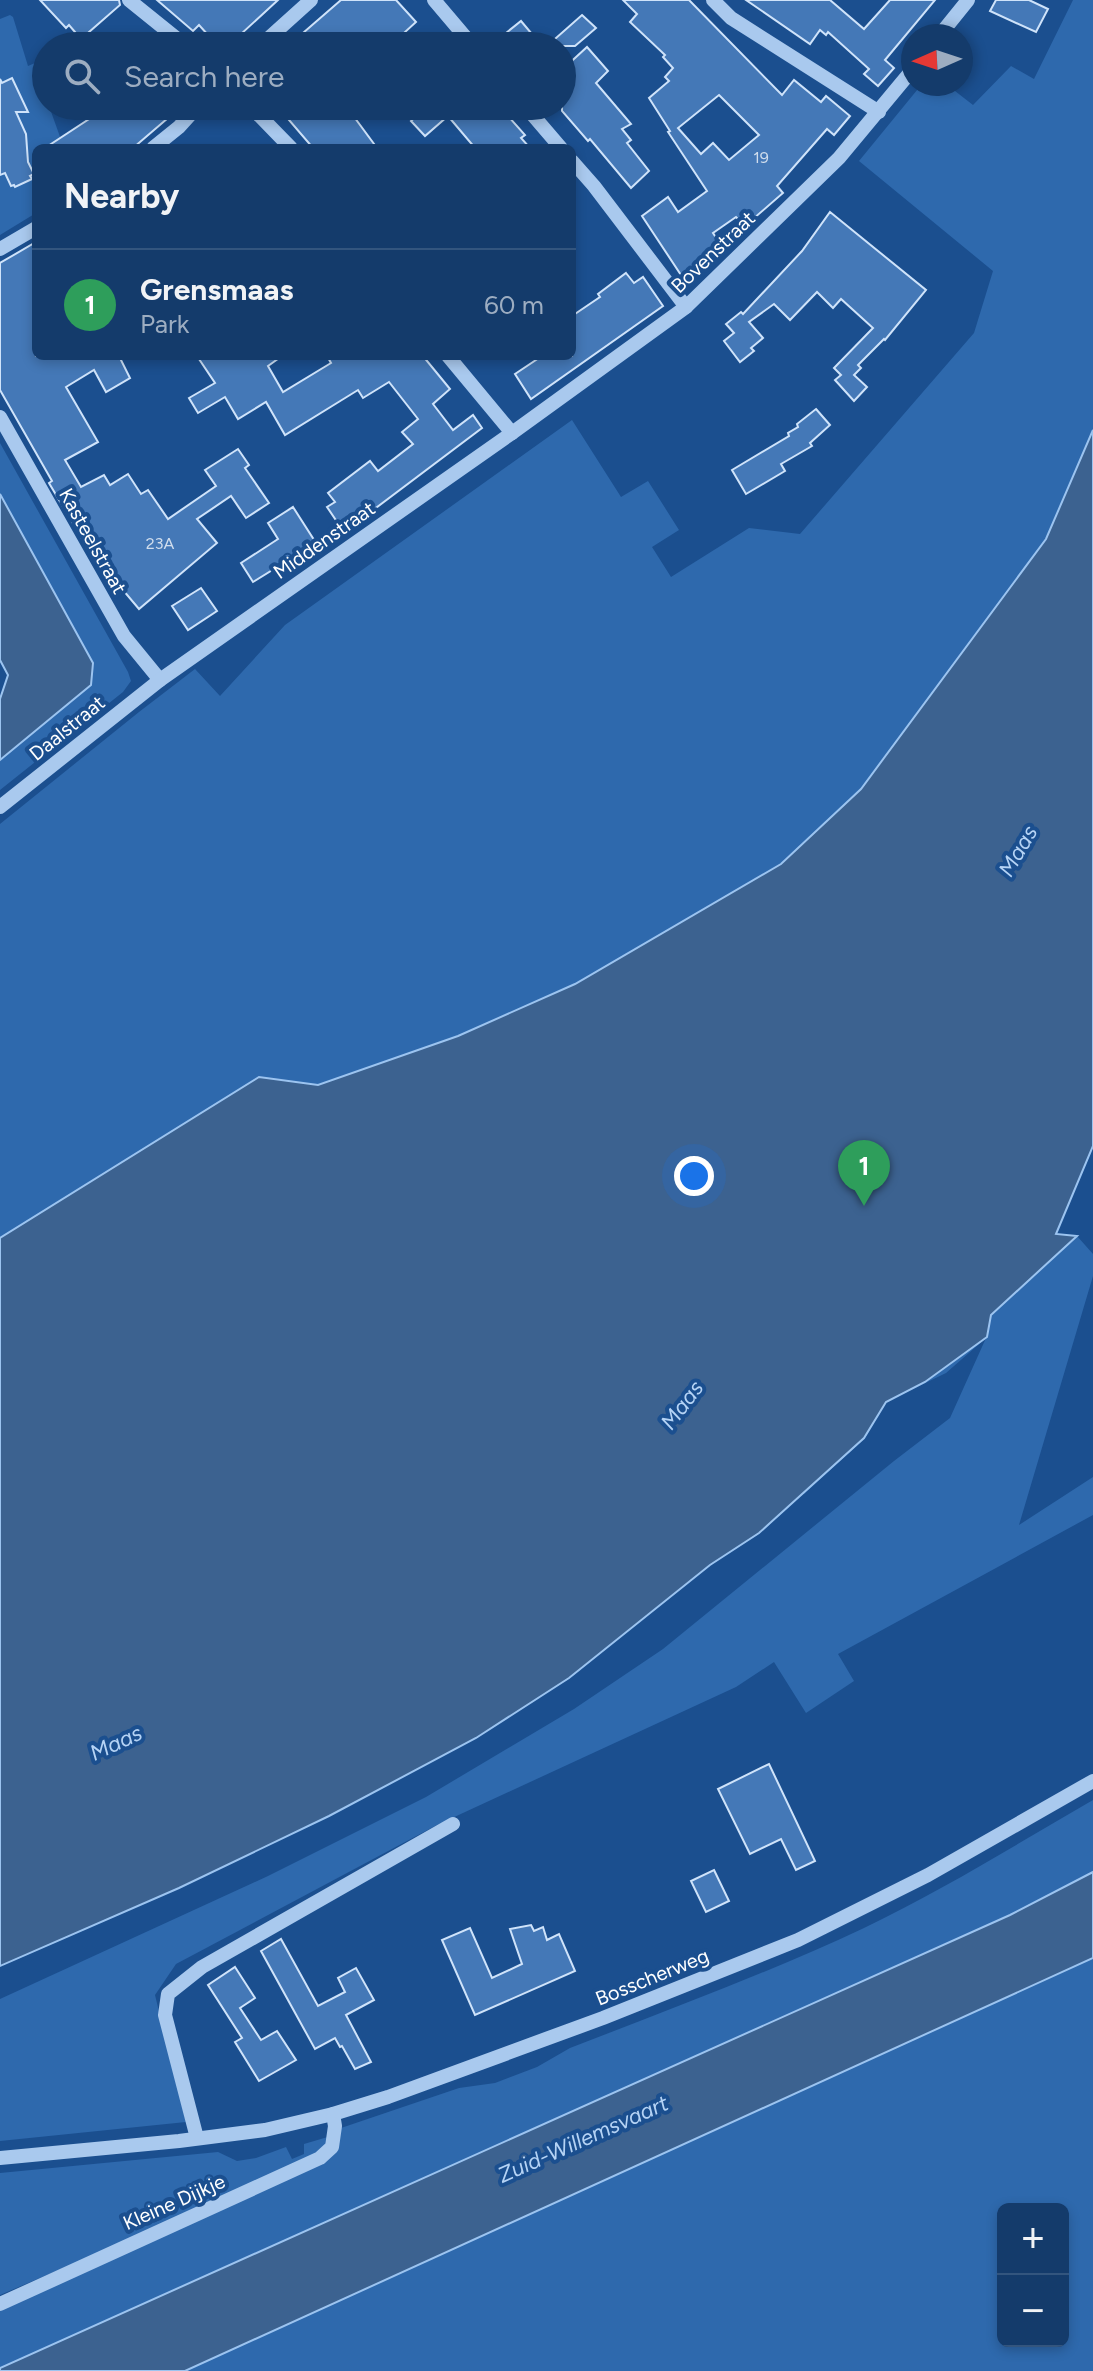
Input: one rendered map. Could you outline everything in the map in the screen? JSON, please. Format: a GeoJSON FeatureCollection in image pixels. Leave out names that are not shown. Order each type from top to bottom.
{"type":"FeatureCollection","features":[{"type":"Feature","properties":{"kind":"street"},"geometry":{"type":"LineString","coordinates":[[129,0],[169,32]]}},
{"type":"Feature","properties":{"kind":"street"},"geometry":{"type":"LineString","coordinates":[[276,32],[311,0]]}},
{"type":"Feature","properties":{"kind":"street"},"geometry":{"type":"LineString","coordinates":[[434,0],[461,32]]}},
{"type":"Feature","properties":{"kind":"street"},"geometry":{"type":"LineString","coordinates":[[713,0],[731,18],[879,112]]}},
{"type":"Feature","properties":{"kind":"street"},"geometry":{"type":"LineString","coordinates":[[949,24],[968,0]]}},
{"type":"Feature","properties":{"kind":"street","name":"Bovenstraat"},"geometry":{"type":"LineString","coordinates":[[512,433],[686,307],[839,158],[901,84]]}},
{"type":"Feature","properties":{"kind":"street"},"geometry":{"type":"LineString","coordinates":[[158,144],[185,120]]}},
{"type":"Feature","properties":{"kind":"street"},"geometry":{"type":"LineString","coordinates":[[264,120],[287,144]]}},
{"type":"Feature","properties":{"kind":"street"},"geometry":{"type":"LineString","coordinates":[[537,120],[558,144]]}},
{"type":"Feature","properties":{"kind":"street"},"geometry":{"type":"LineString","coordinates":[[576,166],[686,307]]}},
{"type":"Feature","properties":{"kind":"street"},"geometry":{"type":"LineString","coordinates":[[0,249],[32,230]]}},
{"type":"Feature","properties":{"kind":"street"},"geometry":{"type":"LineString","coordinates":[[451,360],[512,433]]}},
{"type":"Feature","properties":{"kind":"street","name":"Kasteelstraat"},"geometry":{"type":"LineString","coordinates":[[0,417],[124,636],[160,680]]}},
{"type":"Feature","properties":{"kind":"street","name":"Middenstraat"},"geometry":{"type":"LineString","coordinates":[[160,680],[512,433]]}},
{"type":"Feature","properties":{"kind":"street","name":"Daalstraat"},"geometry":{"type":"LineString","coordinates":[[0,807],[160,680]]}},
{"type":"Feature","properties":{"kind":"street","name":"Bosscherweg"},"geometry":{"type":"LineString","coordinates":[[0,2158],[265,2130],[388,2097],[588,2024],[798,1940],[928,1875],[1093,1781]]}},
{"type":"Feature","properties":{"kind":"street"},"geometry":{"type":"LineString","coordinates":[[197,2138],[165,2015],[168,1994],[202,1967],[453,1824]]}},
{"type":"Feature","properties":{"kind":"street","name":"Kleine Dijkje"},"geometry":{"type":"LineString","coordinates":[[0,2304],[320,2158],[332,2147],[333,2114]]}},
{"type":"Feature","properties":{"kind":"shaded area"},"geometry":{"type":"Polygon","coordinates":[[[1073,0],[1093,0],[1093,1147],[1056,1234],[1077,1236],[1093,1254],[1093,1276],[1019,1525],[1093,1477],[1093,1515],[838,1654],[854,1681],[806,1713],[774,1662],[736,1687],[437,1825],[176,1964],[155,1995],[186,2122],[0,2141],[0,1999],[268,1876],[426,1797],[574,1709],[663,1649],[950,1418],[986,1338],[946,1373],[886,1402],[865,1438],[804,1494],[800,1491],[786,1503],[789,1507],[760,1533],[710,1565],[570,1678],[476,1737],[330,1816],[195,1880],[0,1966],[344,1513],[1044,542],[861,789],[781,864],[575,984],[458,1036],[318,1085],[259,1077],[0,1238],[0,824],[195,669],[220,696],[285,625],[572,420],[621,497],[648,481],[679,530],[652,547],[671,577],[749,528],[800,534],[974,333],[993,271],[859,161],[912,96],[961,96],[973,105],[1011,66],[1034,79],[1073,0]]]}},
{"type":"Feature","properties":{"kind":"shaded area"},"geometry":{"type":"Polygon","coordinates":[[[10,15],[13,17],[28,66],[32,64],[32,120],[54,120],[63,144],[32,144],[32,215],[0,235],[0,19],[10,15]]]}},
{"type":"Feature","properties":{"kind":"shaded area"},"geometry":{"type":"Polygon","coordinates":[[[0,443],[131,681],[123,692],[0,790],[0,760],[91,685],[93,663],[0,494],[0,443]]]}},
{"type":"Feature","properties":{"kind":"shaded area"},"geometry":{"type":"Polygon","coordinates":[[[1093,1800],[1093,1872],[1010,1915],[0,2368],[0,2307],[318,2165],[341,2128],[459,2088],[495,2083],[537,2067],[570,2048],[828,1945],[922,1898],[1093,1800]]]}},
{"type":"Feature","properties":{"kind":"shaded area"},"geometry":{"type":"Polygon","coordinates":[[[1093,1958],[1093,2371],[185,2371],[1093,1958]]]}},
{"type":"Feature","properties":{"kind":"shaded area"},"geometry":{"type":"Polygon","coordinates":[[[331,2136],[321,2154],[0,2295],[0,2173],[218,2152],[237,2161],[286,2147],[292,2159],[304,2154],[304,2144],[331,2136]]]}},
{"type":"Feature","properties":{"kind":"water","name":"Maas"},"geometry":{"type":"Polygon","coordinates":[[[1093,430],[1093,1146],[1056,1234],[1077,1236],[991,1315],[987,1337],[925,1382],[886,1402],[864,1438],[759,1533],[710,1565],[569,1678],[476,1738],[329,1816],[179,1888],[0,1966],[0,1238],[259,1077],[318,1085],[458,1036],[575,984],[781,864],[861,789],[1046,539],[1093,430]]]}},
{"type":"Feature","properties":{"kind":"water"},"geometry":{"type":"Polygon","coordinates":[[[0,494],[93,663],[91,685],[0,760],[0,699],[8,675],[0,660],[0,494]]]}},
{"type":"Feature","properties":{"kind":"water","name":"Zuid-Willemsvaart"},"geometry":{"type":"Polygon","coordinates":[[[1093,1872],[1093,1958],[185,2371],[0,2371],[0,2368],[1010,1915],[1093,1872]]]}},
{"type":"Feature","properties":{"kind":"building"},"geometry":{"type":"Polygon","coordinates":[[[40,0],[119,0],[120,5],[89,32],[75,32],[69,25],[66,28],[40,0]]]}},
{"type":"Feature","properties":{"kind":"building"},"geometry":{"type":"Polygon","coordinates":[[[157,0],[278,0],[243,32],[205,32],[199,25],[193,31],[157,0]]]}},
{"type":"Feature","properties":{"kind":"building"},"geometry":{"type":"Polygon","coordinates":[[[341,0],[396,0],[416,22],[405,32],[304,32],[341,0]]]}},
{"type":"Feature","properties":{"kind":"building"},"geometry":{"type":"Polygon","coordinates":[[[623,0],[689,0],[782,95],[794,80],[821,102],[826,96],[850,116],[834,135],[827,129],[777,186],[783,193],[745,226],[736,217],[713,233],[721,245],[681,275],[642,216],[668,197],[678,212],[707,191],[649,98],[669,81],[665,77],[673,68],[663,57],[665,55],[630,22],[637,14],[623,0]],[[719,95],[678,128],[701,154],[713,143],[729,160],[759,135],[719,95]]]}},
{"type":"Feature","properties":{"kind":"building"},"geometry":{"type":"Polygon","coordinates":[[[746,0],[830,0],[864,29],[890,0],[935,0],[915,24],[901,24],[901,41],[885,60],[894,68],[878,86],[864,74],[869,69],[828,32],[826,35],[820,30],[810,44],[746,0]]]}},
{"type":"Feature","properties":{"kind":"building"},"geometry":{"type":"Polygon","coordinates":[[[996,0],[1029,0],[1048,9],[1036,32],[990,11],[996,0]]]}},
{"type":"Feature","properties":{"kind":"building"},"geometry":{"type":"Polygon","coordinates":[[[582,15],[596,28],[576,45],[576,32],[563,32],[582,15]]]}},
{"type":"Feature","properties":{"kind":"building"},"geometry":{"type":"Polygon","coordinates":[[[521,21],[530,32],[507,32],[521,21]]]}},
{"type":"Feature","properties":{"kind":"building"},"geometry":{"type":"Polygon","coordinates":[[[587,47],[608,71],[596,83],[631,124],[622,129],[631,140],[627,143],[649,171],[631,188],[570,120],[576,120],[576,57],[587,47]]]}},
{"type":"Feature","properties":{"kind":"building"},"geometry":{"type":"Polygon","coordinates":[[[12,78],[28,112],[16,112],[26,134],[32,179],[15,187],[11,186],[5,173],[0,175],[0,79],[2,83],[12,78]]]}},
{"type":"Feature","properties":{"kind":"building"},"geometry":{"type":"Polygon","coordinates":[[[88,120],[166,120],[138,144],[51,144],[88,120]]]}},
{"type":"Feature","properties":{"kind":"building"},"geometry":{"type":"Polygon","coordinates":[[[289,120],[356,120],[374,144],[310,144],[289,120]]]}},
{"type":"Feature","properties":{"kind":"building"},"geometry":{"type":"Polygon","coordinates":[[[412,120],[443,120],[425,136],[412,120]]]}},
{"type":"Feature","properties":{"kind":"building"},"geometry":{"type":"Polygon","coordinates":[[[451,120],[512,120],[525,135],[521,138],[526,144],[472,144],[451,120]]]}},
{"type":"Feature","properties":{"kind":"building"},"geometry":{"type":"Polygon","coordinates":[[[830,212],[926,290],[885,340],[858,365],[861,368],[854,375],[867,387],[854,401],[835,380],[841,375],[834,368],[873,328],[841,299],[833,308],[817,292],[790,320],[774,304],[749,322],[763,338],[751,348],[754,351],[740,362],[724,341],[734,333],[726,324],[741,312],[743,314],[802,251],[830,212]]]}},
{"type":"Feature","properties":{"kind":"building"},"geometry":{"type":"Polygon","coordinates":[[[32,244],[32,360],[121,360],[130,378],[106,392],[94,370],[66,387],[98,442],[65,460],[81,487],[104,475],[110,485],[128,474],[141,494],[148,490],[168,519],[216,486],[205,470],[238,449],[249,465],[245,468],[269,503],[246,518],[231,496],[197,519],[217,543],[139,609],[123,590],[120,593],[90,552],[0,390],[0,263],[32,244]]]}},
{"type":"Feature","properties":{"kind":"building"},"geometry":{"type":"Polygon","coordinates":[[[626,273],[634,283],[643,277],[663,306],[531,399],[515,374],[536,360],[576,360],[576,313],[600,297],[598,294],[626,273]]]}},
{"type":"Feature","properties":{"kind":"building"},"geometry":{"type":"Polygon","coordinates":[[[200,360],[276,360],[268,366],[283,392],[331,363],[329,360],[426,360],[450,389],[433,404],[453,430],[473,415],[482,428],[344,532],[327,507],[335,502],[328,493],[370,461],[378,471],[413,444],[402,432],[418,419],[389,382],[363,398],[358,390],[285,435],[266,402],[238,419],[225,397],[198,413],[189,398],[215,383],[200,360]]]}},
{"type":"Feature","properties":{"kind":"building"},"geometry":{"type":"Polygon","coordinates":[[[816,409],[830,425],[810,443],[812,446],[781,464],[785,471],[746,494],[732,470],[789,436],[788,433],[798,427],[797,424],[816,409]]]}},
{"type":"Feature","properties":{"kind":"building"},"geometry":{"type":"Polygon","coordinates":[[[293,507],[316,543],[253,582],[241,563],[278,539],[268,523],[293,507]]]}},
{"type":"Feature","properties":{"kind":"building"},"geometry":{"type":"Polygon","coordinates":[[[201,588],[217,611],[188,630],[172,606],[201,588]]]}},
{"type":"Feature","properties":{"kind":"building"},"geometry":{"type":"Polygon","coordinates":[[[769,1764],[815,1861],[796,1870],[781,1839],[750,1854],[718,1789],[769,1764]]]}},
{"type":"Feature","properties":{"kind":"building"},"geometry":{"type":"Polygon","coordinates":[[[714,1870],[729,1901],[706,1912],[691,1881],[714,1870]]]}},
{"type":"Feature","properties":{"kind":"building"},"geometry":{"type":"Polygon","coordinates":[[[531,1925],[534,1931],[543,1927],[547,1940],[559,1934],[575,1971],[475,2015],[442,1940],[470,1928],[492,1978],[522,1964],[510,1929],[531,1925]]]}},
{"type":"Feature","properties":{"kind":"building"},"geometry":{"type":"Polygon","coordinates":[[[281,1939],[318,2006],[345,1992],[338,1978],[356,1968],[374,2000],[346,2015],[371,2062],[355,2069],[335,2038],[315,2049],[261,1951],[281,1939]]]}},
{"type":"Feature","properties":{"kind":"building"},"geometry":{"type":"Polygon","coordinates":[[[235,1967],[255,1998],[240,2008],[261,2040],[277,2031],[296,2060],[259,2081],[235,2042],[242,2038],[208,1985],[235,1967]]]}},
{"type":"Feature","properties":{"kind":"place","name":"Grensmaas"},"geometry":{"type":"Point","coordinates":[864,1206]}}]}
